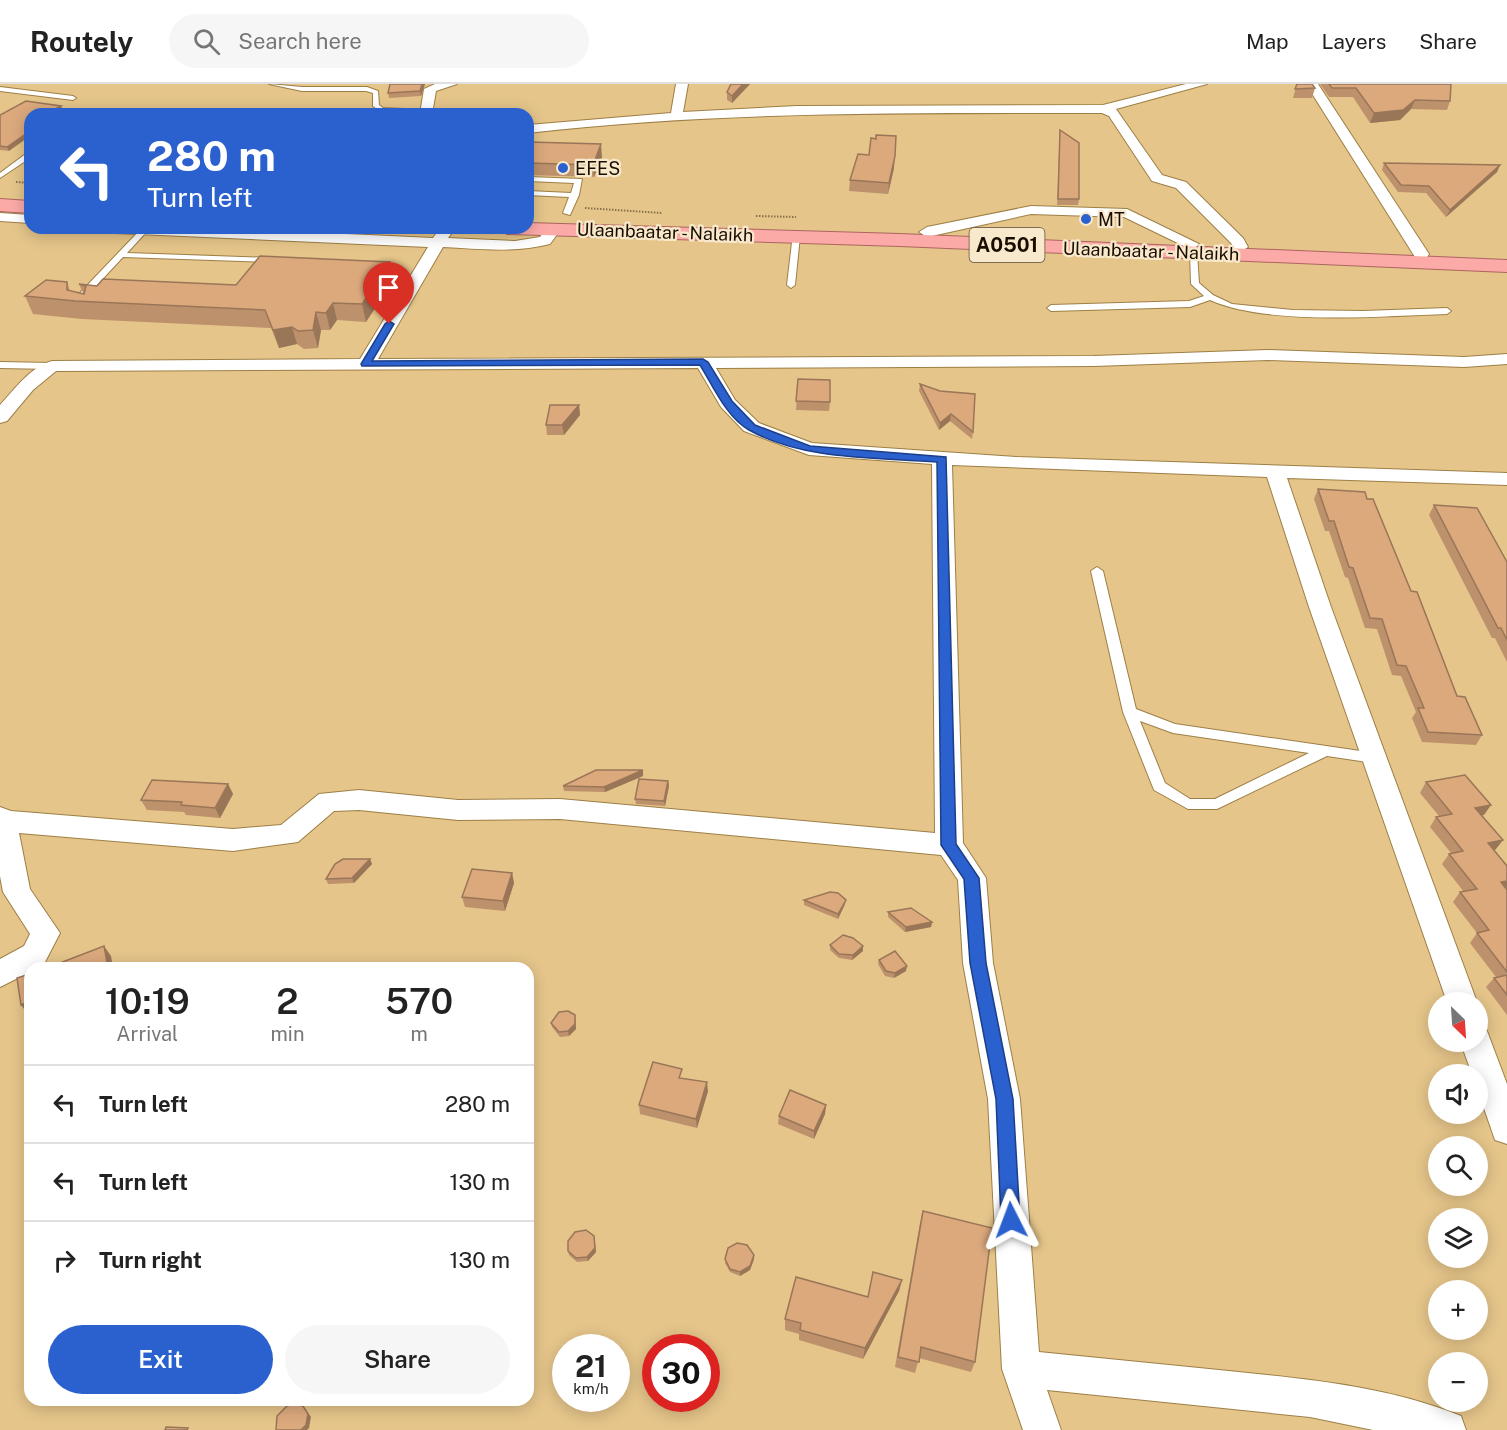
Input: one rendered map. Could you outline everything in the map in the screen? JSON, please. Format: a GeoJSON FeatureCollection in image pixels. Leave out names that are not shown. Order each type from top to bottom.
{"type":"FeatureCollection","features":[{"type":"Feature","properties":{"kind":"highway"},"geometry":{"type":"LineString","coordinates":[[0,188],[24,189]]}},
{"type":"Feature","properties":{"kind":"highway","name":"Ulaanbaatar - Nalaikh"},"geometry":{"type":"LineString","coordinates":[[534,209],[571,204],[927,232],[1507,266]]}},
{"type":"Feature","properties":{"kind":"highway"},"geometry":{"type":"LineString","coordinates":[[0,205],[24,207]]}},
{"type":"Feature","properties":{"kind":"highway","name":"Ulaanbaatar - Nalaikh"},"geometry":{"type":"LineString","coordinates":[[534,229],[1192,249],[1240,247],[1507,257]]}},
{"type":"Feature","properties":{"kind":"street"},"geometry":{"type":"LineString","coordinates":[[426,108],[430,89],[451,84]]}},
{"type":"Feature","properties":{"kind":"street"},"geometry":{"type":"LineString","coordinates":[[676,111],[682,84]]}},
{"type":"Feature","properties":{"kind":"street"},"geometry":{"type":"LineString","coordinates":[[534,128],[676,111],[1103,109],[1201,84]]}},
{"type":"Feature","properties":{"kind":"street"},"geometry":{"type":"LineString","coordinates":[[1312,84],[1420,254]]}},
{"type":"Feature","properties":{"kind":"street"},"geometry":{"type":"LineString","coordinates":[[1103,109],[1114,112],[1157,178],[1181,185],[1238,241],[1240,247]]}},
{"type":"Feature","properties":{"kind":"street"},"geometry":{"type":"LineString","coordinates":[[927,232],[1031,210],[1127,213],[1192,249]]}},
{"type":"Feature","properties":{"kind":"street"},"geometry":{"type":"LineString","coordinates":[[0,217],[24,219]]}},
{"type":"Feature","properties":{"kind":"street"},"geometry":{"type":"LineString","coordinates":[[262,234],[526,246],[545,241],[553,229]]}},
{"type":"Feature","properties":{"kind":"street"},"geometry":{"type":"LineString","coordinates":[[366,364],[443,234]]}},
{"type":"Feature","properties":{"kind":"street"},"geometry":{"type":"LineString","coordinates":[[0,417],[22,391],[52,366],[145,368],[366,364],[1094,362],[1268,355],[1464,362],[1507,359]]}},
{"type":"Feature","properties":{"kind":"street"},"geometry":{"type":"LineString","coordinates":[[703,362],[728,403],[751,428],[809,449],[942,459],[1507,479]]}},
{"type":"Feature","properties":{"kind":"street"},"geometry":{"type":"LineString","coordinates":[[942,459],[949,845],[972,878],[978,963],[1004,1099],[1021,1369],[1042,1430]]}},
{"type":"Feature","properties":{"kind":"street"},"geometry":{"type":"LineString","coordinates":[[1275,472],[1458,992]]}},
{"type":"Feature","properties":{"kind":"street"},"geometry":{"type":"LineString","coordinates":[[0,974],[34,955],[46,933],[16,892],[2,819],[233,840],[288,835],[328,801],[359,800],[458,810],[560,809],[949,845]]}},
{"type":"Feature","properties":{"kind":"street"},"geometry":{"type":"LineString","coordinates":[[1480,1052],[1507,1129]]}},
{"type":"Feature","properties":{"kind":"street"},"geometry":{"type":"LineString","coordinates":[[1021,1369],[1310,1398],[1413,1419],[1447,1430]]}},
{"type":"Feature","properties":{"kind":"lane"},"geometry":{"type":"LineString","coordinates":[[272,84],[302,89],[367,89],[376,92],[376,106],[378,108]]}},
{"type":"Feature","properties":{"kind":"lane"},"geometry":{"type":"LineString","coordinates":[[0,89],[73,98]]}},
{"type":"Feature","properties":{"kind":"lane"},"geometry":{"type":"LineString","coordinates":[[0,176],[24,159]]}},
{"type":"Feature","properties":{"kind":"lane"},"geometry":{"type":"LineString","coordinates":[[534,179],[579,181],[571,204],[534,195]]}},
{"type":"Feature","properties":{"kind":"lane"},"geometry":{"type":"LineString","coordinates":[[89,307],[79,304],[80,297],[124,255],[141,234]]}},
{"type":"Feature","properties":{"kind":"lane"},"geometry":{"type":"LineString","coordinates":[[791,285],[796,237]]}},
{"type":"Feature","properties":{"kind":"lane"},"geometry":{"type":"LineString","coordinates":[[1192,249],[1196,284],[1210,297],[1230,306],[1293,313],[1363,314],[1447,311]]}},
{"type":"Feature","properties":{"kind":"lane"},"geometry":{"type":"LineString","coordinates":[[124,255],[280,260]]}},
{"type":"Feature","properties":{"kind":"lane"},"geometry":{"type":"LineString","coordinates":[[1051,308],[1190,304],[1210,297]]}},
{"type":"Feature","properties":{"kind":"lane"},"geometry":{"type":"LineString","coordinates":[[0,365],[52,366]]}},
{"type":"Feature","properties":{"kind":"lane"},"geometry":{"type":"LineString","coordinates":[[1097,571],[1130,712],[1159,786],[1188,804],[1218,804],[1327,750]]}},
{"type":"Feature","properties":{"kind":"lane"},"geometry":{"type":"LineString","coordinates":[[1130,712],[1173,728],[1374,758]]}},
{"type":"Feature","properties":{"kind":"building"},"geometry":{"type":"Polygon","coordinates":[[[390,84],[422,84],[420,91],[388,93],[390,84]]]}},
{"type":"Feature","properties":{"kind":"building"},"geometry":{"type":"Polygon","coordinates":[[[731,84],[743,84],[732,96],[727,92],[731,84]]]}},
{"type":"Feature","properties":{"kind":"building"},"geometry":{"type":"Polygon","coordinates":[[[1297,84],[1312,84],[1315,88],[1295,89],[1297,84]]]}},
{"type":"Feature","properties":{"kind":"building"},"geometry":{"type":"Polygon","coordinates":[[[1329,84],[1451,84],[1450,101],[1415,100],[1403,110],[1374,113],[1356,88],[1332,88],[1329,84]]]}},
{"type":"Feature","properties":{"kind":"building"},"geometry":{"type":"Polygon","coordinates":[[[26,101],[61,106],[24,108],[24,135],[7,147],[0,146],[0,115],[26,101]]]}},
{"type":"Feature","properties":{"kind":"building"},"geometry":{"type":"Polygon","coordinates":[[[1060,130],[1079,143],[1079,199],[1058,199],[1060,130]]]}},
{"type":"Feature","properties":{"kind":"building"},"geometry":{"type":"Polygon","coordinates":[[[876,135],[896,136],[895,156],[889,183],[850,180],[858,154],[869,155],[871,138],[876,139],[876,135]]]}},
{"type":"Feature","properties":{"kind":"building"},"geometry":{"type":"Polygon","coordinates":[[[534,142],[601,144],[593,165],[534,163],[534,142]]]}},
{"type":"Feature","properties":{"kind":"building"},"geometry":{"type":"Polygon","coordinates":[[[1384,163],[1500,165],[1450,210],[1429,186],[1401,185],[1384,163]]]}},
{"type":"Feature","properties":{"kind":"building"},"geometry":{"type":"Polygon","coordinates":[[[260,256],[390,262],[362,304],[333,303],[326,313],[316,312],[313,330],[298,331],[292,327],[273,330],[265,310],[75,301],[25,296],[46,280],[67,282],[67,290],[84,294],[86,286],[79,284],[97,286],[103,279],[236,285],[260,256]]]}},
{"type":"Feature","properties":{"kind":"building"},"geometry":{"type":"Polygon","coordinates":[[[798,379],[830,380],[830,402],[796,401],[798,379]]]}},
{"type":"Feature","properties":{"kind":"building"},"geometry":{"type":"Polygon","coordinates":[[[920,384],[940,391],[975,394],[973,432],[951,414],[940,423],[920,384]]]}},
{"type":"Feature","properties":{"kind":"building"},"geometry":{"type":"Polygon","coordinates":[[[550,405],[579,405],[562,425],[546,425],[550,405]]]}},
{"type":"Feature","properties":{"kind":"building"},"geometry":{"type":"Polygon","coordinates":[[[1318,489],[1365,492],[1367,499],[1373,499],[1411,591],[1417,592],[1457,696],[1465,697],[1482,735],[1428,732],[1418,708],[1424,708],[1406,666],[1397,665],[1382,619],[1370,618],[1353,568],[1349,567],[1334,521],[1329,521],[1318,489]]]}},
{"type":"Feature","properties":{"kind":"building"},"geometry":{"type":"Polygon","coordinates":[[[1434,505],[1477,508],[1507,562],[1507,640],[1501,628],[1498,628],[1434,505]]]}},
{"type":"Feature","properties":{"kind":"building"},"geometry":{"type":"Polygon","coordinates":[[[596,770],[643,770],[604,787],[563,786],[596,770]]]}},
{"type":"Feature","properties":{"kind":"building"},"geometry":{"type":"Polygon","coordinates":[[[1465,775],[1491,805],[1475,808],[1503,840],[1488,843],[1507,866],[1507,881],[1501,882],[1507,890],[1507,972],[1477,933],[1489,930],[1460,892],[1477,889],[1449,854],[1463,851],[1436,817],[1452,814],[1426,782],[1465,775]]]}},
{"type":"Feature","properties":{"kind":"building"},"geometry":{"type":"Polygon","coordinates":[[[639,779],[668,781],[664,801],[635,799],[639,779]]]}},
{"type":"Feature","properties":{"kind":"building"},"geometry":{"type":"Polygon","coordinates":[[[152,780],[228,784],[215,808],[181,805],[182,802],[141,800],[152,780]]]}},
{"type":"Feature","properties":{"kind":"building"},"geometry":{"type":"Polygon","coordinates":[[[343,859],[370,859],[352,878],[326,879],[335,864],[343,859]]]}},
{"type":"Feature","properties":{"kind":"building"},"geometry":{"type":"Polygon","coordinates":[[[472,869],[512,873],[503,901],[462,897],[472,869]]]}},
{"type":"Feature","properties":{"kind":"building"},"geometry":{"type":"Polygon","coordinates":[[[830,892],[838,893],[846,900],[838,914],[804,900],[830,892]]]}},
{"type":"Feature","properties":{"kind":"building"},"geometry":{"type":"Polygon","coordinates":[[[911,908],[932,922],[906,927],[888,912],[911,908]]]}},
{"type":"Feature","properties":{"kind":"building"},"geometry":{"type":"Polygon","coordinates":[[[843,935],[853,938],[863,946],[853,955],[839,954],[830,945],[843,935]]]}},
{"type":"Feature","properties":{"kind":"building"},"geometry":{"type":"Polygon","coordinates":[[[104,946],[107,962],[63,962],[104,946]]]}},
{"type":"Feature","properties":{"kind":"building"},"geometry":{"type":"Polygon","coordinates":[[[895,951],[907,966],[895,973],[886,971],[879,960],[895,951]]]}},
{"type":"Feature","properties":{"kind":"building"},"geometry":{"type":"Polygon","coordinates":[[[1507,975],[1507,995],[1494,978],[1507,975]]]}},
{"type":"Feature","properties":{"kind":"building"},"geometry":{"type":"Polygon","coordinates":[[[24,976],[24,1004],[21,1005],[17,978],[24,976]]]}},
{"type":"Feature","properties":{"kind":"building"},"geometry":{"type":"Polygon","coordinates":[[[568,1011],[575,1015],[575,1024],[568,1031],[559,1032],[551,1023],[559,1012],[568,1011]]]}},
{"type":"Feature","properties":{"kind":"building"},"geometry":{"type":"Polygon","coordinates":[[[653,1062],[682,1069],[679,1078],[707,1082],[696,1119],[639,1105],[653,1062]]]}},
{"type":"Feature","properties":{"kind":"building"},"geometry":{"type":"Polygon","coordinates":[[[790,1090],[826,1105],[814,1131],[779,1116],[790,1090]]]}},
{"type":"Feature","properties":{"kind":"building"},"geometry":{"type":"Polygon","coordinates":[[[923,1211],[992,1228],[975,1362],[921,1347],[919,1362],[898,1357],[923,1211]]]}},
{"type":"Feature","properties":{"kind":"building"},"geometry":{"type":"Polygon","coordinates":[[[586,1230],[594,1236],[595,1248],[587,1257],[576,1258],[568,1251],[568,1241],[575,1232],[586,1230]]]}},
{"type":"Feature","properties":{"kind":"building"},"geometry":{"type":"Polygon","coordinates":[[[737,1243],[747,1245],[754,1255],[750,1266],[740,1272],[730,1269],[725,1259],[728,1248],[737,1243]]]}},
{"type":"Feature","properties":{"kind":"building"},"geometry":{"type":"Polygon","coordinates":[[[873,1272],[902,1280],[865,1348],[800,1330],[801,1323],[785,1319],[796,1277],[868,1297],[873,1272]]]}},
{"type":"Feature","properties":{"kind":"building"},"geometry":{"type":"Polygon","coordinates":[[[287,1406],[303,1406],[308,1414],[306,1425],[301,1430],[276,1430],[277,1416],[287,1406]]]}},
{"type":"Feature","properties":{"kind":"building"},"geometry":{"type":"Polygon","coordinates":[[[166,1427],[188,1428],[187,1430],[165,1430],[166,1427]]]}},
{"type":"Feature","properties":{"kind":"place","name":"EFES"},"geometry":{"type":"Point","coordinates":[563,168]}},
{"type":"Feature","properties":{"kind":"place","name":"MT"},"geometry":{"type":"Point","coordinates":[1086,219]}},
{"type":"Feature","properties":{"kind":"route"},"geometry":{"type":"LineString","coordinates":[[389,324],[366,364],[703,362],[728,403],[748,421],[751,428],[809,449],[942,459],[949,845],[972,878],[978,963],[989,1009],[1004,1099],[1011,1220]]}}]}
